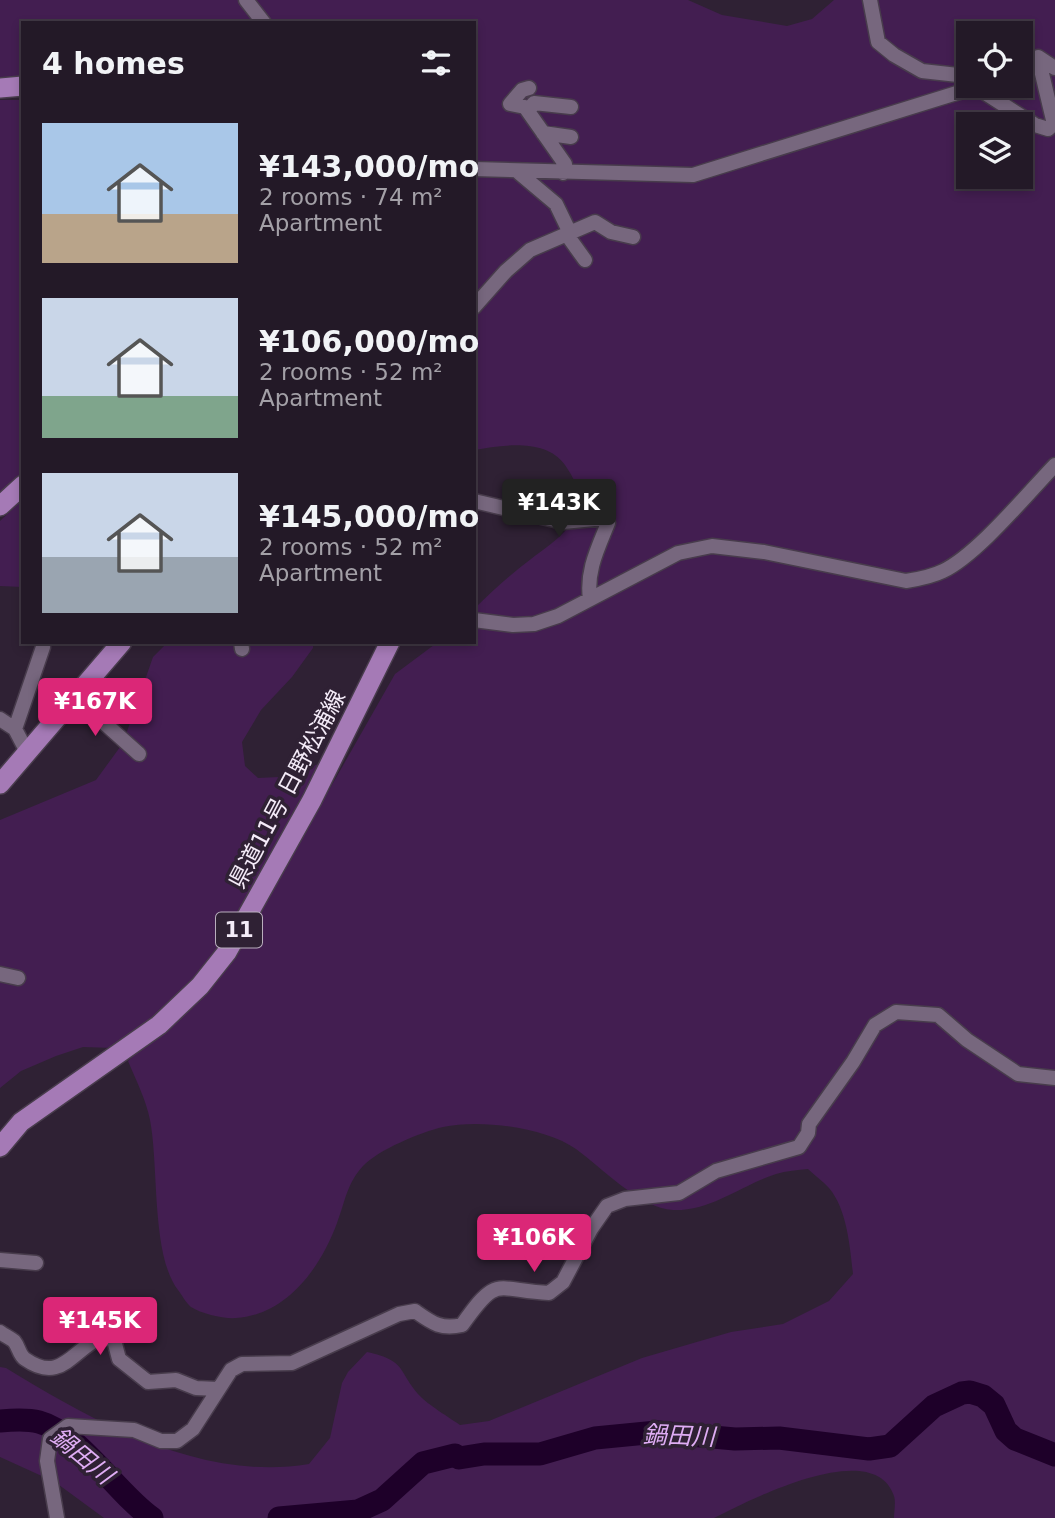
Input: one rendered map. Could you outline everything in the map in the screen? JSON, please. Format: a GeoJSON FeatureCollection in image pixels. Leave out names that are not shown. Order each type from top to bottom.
{"type":"FeatureCollection","features":[{"type":"Feature","properties":{"kind":"main road"},"geometry":{"type":"LineString","coordinates":[[0,88],[21,86]]}},
{"type":"Feature","properties":{"kind":"main road"},"geometry":{"type":"LineString","coordinates":[[0,506],[21,487]]}},
{"type":"Feature","properties":{"kind":"main road"},"geometry":{"type":"LineString","coordinates":[[0,784],[120,644]]}},
{"type":"Feature","properties":{"kind":"main road","name":"県道11号 日野松浦線"},"geometry":{"type":"LineString","coordinates":[[0,1147],[21,1122],[159,1025],[200,986],[227,952],[312,800],[389,644]]}},
{"type":"Feature","properties":{"kind":"street"},"geometry":{"type":"LineString","coordinates":[[246,0],[262,21]]}},
{"type":"Feature","properties":{"kind":"street"},"geometry":{"type":"LineString","coordinates":[[870,0],[878,42],[922,71],[956,75]]}},
{"type":"Feature","properties":{"kind":"street"},"geometry":{"type":"LineString","coordinates":[[993,98],[1035,125],[1048,129],[1054,124],[1038,57],[1055,68]]}},
{"type":"Feature","properties":{"kind":"street"},"geometry":{"type":"LineString","coordinates":[[529,88],[522,90],[510,104],[525,107],[565,164],[563,173]]}},
{"type":"Feature","properties":{"kind":"street"},"geometry":{"type":"LineString","coordinates":[[476,169],[692,175],[956,90]]}},
{"type":"Feature","properties":{"kind":"street"},"geometry":{"type":"LineString","coordinates":[[528,111],[534,103],[571,107]]}},
{"type":"Feature","properties":{"kind":"street"},"geometry":{"type":"LineString","coordinates":[[543,133],[571,137]]}},
{"type":"Feature","properties":{"kind":"street"},"geometry":{"type":"LineString","coordinates":[[518,172],[556,204],[569,234],[585,260]]}},
{"type":"Feature","properties":{"kind":"street"},"geometry":{"type":"LineString","coordinates":[[476,305],[506,271],[530,250],[594,222],[611,232],[633,237]]}},
{"type":"Feature","properties":{"kind":"street"},"geometry":{"type":"LineString","coordinates":[[476,620],[513,625],[534,624],[558,616],[678,553],[712,546],[764,552],[906,581],[926,578],[946,570],[968,554],[1055,465]]}},
{"type":"Feature","properties":{"kind":"street"},"geometry":{"type":"LineString","coordinates":[[476,501],[563,522],[604,518],[608,523],[592,565],[590,599]]}},
{"type":"Feature","properties":{"kind":"street"},"geometry":{"type":"LineString","coordinates":[[15,729],[43,647]]}},
{"type":"Feature","properties":{"kind":"street"},"geometry":{"type":"LineString","coordinates":[[74,696],[139,754]]}},
{"type":"Feature","properties":{"kind":"street"},"geometry":{"type":"LineString","coordinates":[[0,719],[15,729],[27,752]]}},
{"type":"Feature","properties":{"kind":"street"},"geometry":{"type":"LineString","coordinates":[[0,974],[18,978]]}},
{"type":"Feature","properties":{"kind":"street"},"geometry":{"type":"LineString","coordinates":[[57,1518],[47,1461],[50,1439],[68,1426],[134,1430],[160,1441],[177,1441],[192,1429],[231,1370],[242,1364],[292,1363],[399,1314],[415,1311],[436,1326],[449,1328],[462,1325],[487,1292],[500,1287],[549,1293],[563,1282],[591,1228],[607,1206],[625,1199],[678,1193],[716,1171],[799,1147],[808,1133],[809,1124],[853,1062],[875,1025],[896,1012],[938,1015],[967,1040],[1018,1074],[1055,1078]]}},
{"type":"Feature","properties":{"kind":"street"},"geometry":{"type":"LineString","coordinates":[[0,1260],[36,1263]]}},
{"type":"Feature","properties":{"kind":"street"},"geometry":{"type":"LineString","coordinates":[[0,1332],[15,1342],[22,1358],[45,1370],[59,1368],[88,1343],[101,1336],[114,1340],[120,1359],[148,1381],[176,1380],[196,1388],[218,1389]]}},
{"type":"Feature","properties":{"kind":"shaded area"},"geometry":{"type":"Polygon","coordinates":[[[0,0],[688,0],[722,15],[787,26],[812,19],[834,0],[1055,0],[1055,1518],[894,1518],[894,1496],[882,1479],[862,1471],[837,1472],[809,1478],[781,1487],[714,1518],[104,1518],[55,1482],[0,1457],[0,1367],[112,1427],[189,1456],[229,1464],[269,1467],[309,1464],[330,1438],[342,1383],[348,1372],[367,1352],[396,1363],[423,1399],[460,1425],[489,1421],[642,1358],[731,1332],[783,1324],[829,1301],[853,1274],[847,1229],[840,1207],[829,1188],[808,1169],[776,1174],[714,1202],[673,1210],[648,1203],[635,1195],[563,1141],[530,1130],[475,1124],[443,1127],[423,1133],[389,1148],[363,1166],[350,1186],[322,1256],[300,1286],[271,1308],[236,1318],[213,1316],[191,1307],[178,1290],[169,1275],[160,1233],[150,1120],[128,1061],[238,950],[395,674],[435,644],[476,644],[476,607],[566,530],[574,520],[579,496],[565,465],[557,456],[547,451],[510,445],[476,450],[476,21],[21,21],[21,76],[0,77],[0,0]]]}},
{"type":"Feature","properties":{"kind":"shaded area"},"geometry":{"type":"Polygon","coordinates":[[[0,100],[21,100],[21,480],[0,498],[0,100]]]}},
{"type":"Feature","properties":{"kind":"shaded area"},"geometry":{"type":"Polygon","coordinates":[[[21,501],[21,587],[0,586],[0,521],[21,501]]]}},
{"type":"Feature","properties":{"kind":"shaded area"},"geometry":{"type":"Polygon","coordinates":[[[166,644],[313,644],[313,648],[292,677],[261,710],[242,742],[245,766],[258,778],[279,777],[322,763],[224,944],[185,992],[114,1048],[83,1047],[56,1056],[21,1071],[0,1088],[0,820],[96,780],[123,743],[153,657],[166,644]]]}},
{"type":"Feature","properties":{"kind":"waterway","name":"鍋田川"},"geometry":{"type":"LineString","coordinates":[[279,1518],[358,1511],[382,1500],[423,1463],[455,1455],[459,1458],[484,1454],[540,1454],[595,1438],[657,1432],[735,1439],[779,1438],[869,1449],[890,1446],[934,1406],[970,1392],[983,1396],[994,1405],[1006,1431],[1015,1439],[1055,1455]]}},
{"type":"Feature","properties":{"kind":"waterway","name":"鍋田川"},"geometry":{"type":"LineString","coordinates":[[0,1421],[34,1421],[54,1428],[84,1451],[152,1518]]}}]}
